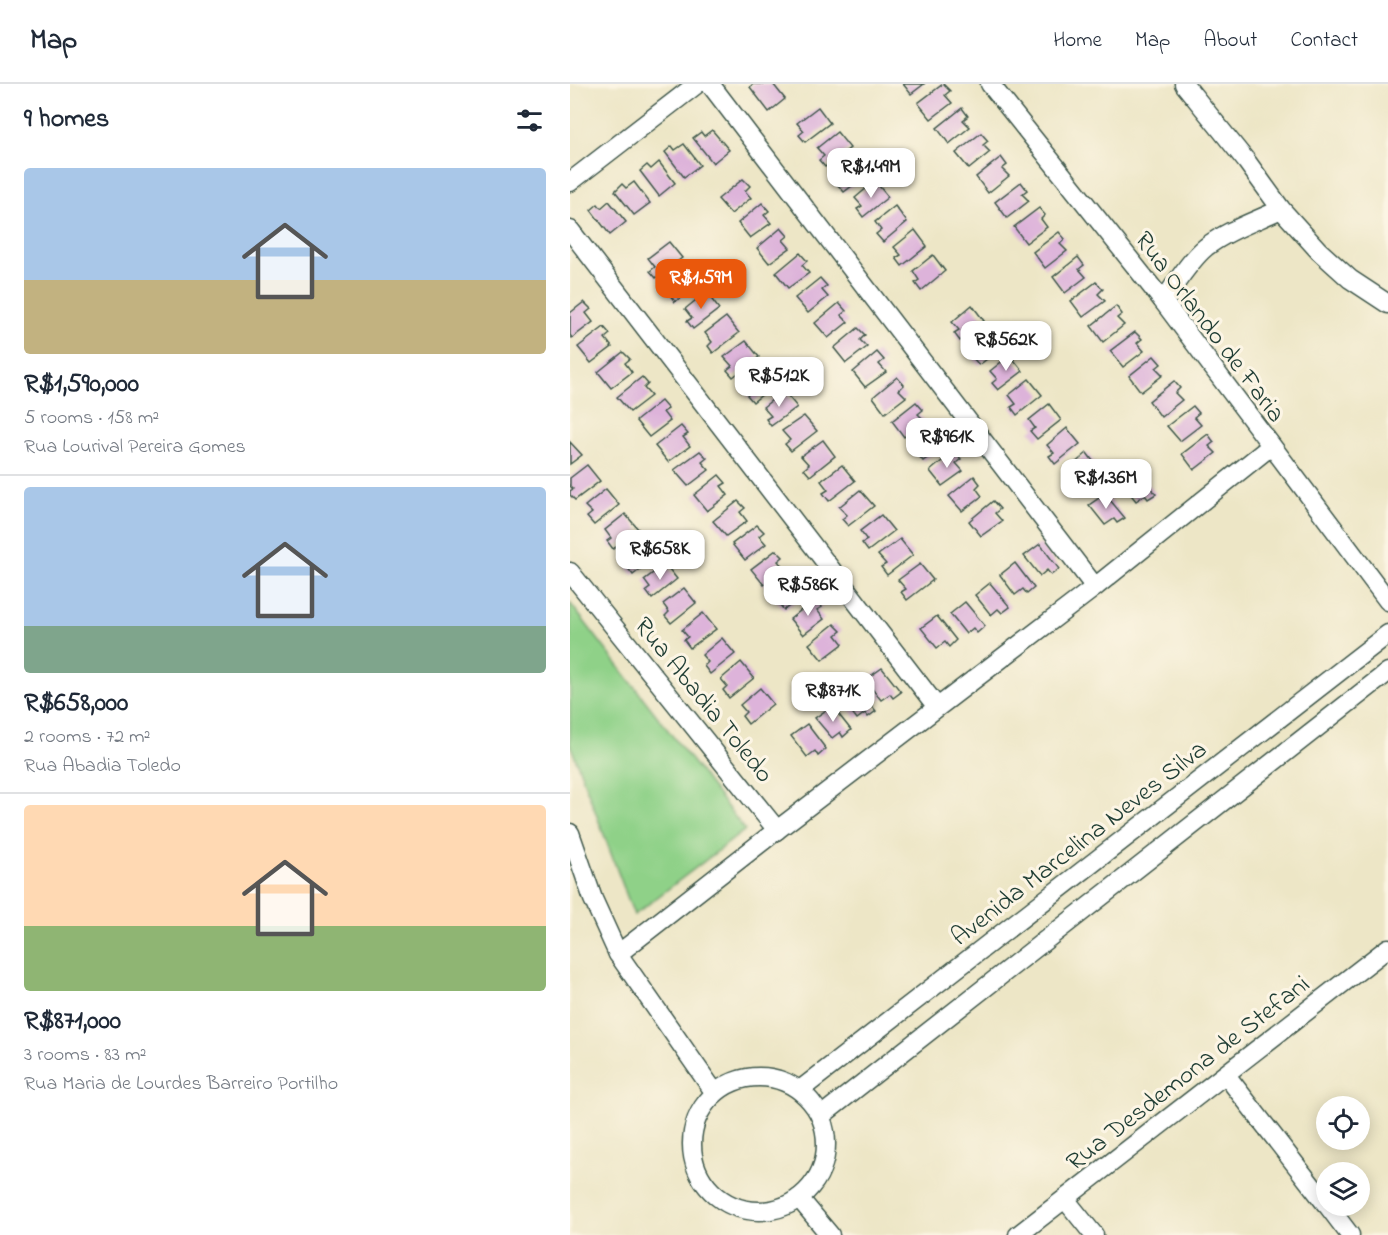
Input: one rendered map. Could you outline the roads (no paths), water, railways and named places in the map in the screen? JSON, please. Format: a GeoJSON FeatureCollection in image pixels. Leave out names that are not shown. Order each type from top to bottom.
{"type":"FeatureCollection","features":[{"type":"Feature","properties":{"kind":"street"},"geometry":{"type":"LineString","coordinates":[[570,182],[697,84]]}},
{"type":"Feature","properties":{"kind":"street"},"geometry":{"type":"LineString","coordinates":[[710,84],[1095,587]]}},
{"type":"Feature","properties":{"kind":"street","name":"Rua Orlando de Faria"},"geometry":{"type":"LineString","coordinates":[[990,84],[1163,302],[1388,601]]}},
{"type":"Feature","properties":{"kind":"street"},"geometry":{"type":"LineString","coordinates":[[1185,84],[1281,209],[1319,251],[1350,279],[1388,304]]}},
{"type":"Feature","properties":{"kind":"street"},"geometry":{"type":"LineString","coordinates":[[1163,302],[1204,248],[1281,209]]}},
{"type":"Feature","properties":{"kind":"street"},"geometry":{"type":"LineString","coordinates":[[570,230],[937,707]]}},
{"type":"Feature","properties":{"kind":"street"},"geometry":{"type":"LineString","coordinates":[[618,954],[1095,587],[1271,446]]}},
{"type":"Feature","properties":{"kind":"street","name":"Rua Abadia Toledo"},"geometry":{"type":"LineString","coordinates":[[570,572],[777,830]]}},
{"type":"Feature","properties":{"kind":"street","name":"Avenida Marcelina Neves Silva"},"geometry":{"type":"LineString","coordinates":[[800,1090],[1388,634]]}},
{"type":"Feature","properties":{"kind":"street"},"geometry":{"type":"LineString","coordinates":[[821,1116],[1388,672]]}},
{"type":"Feature","properties":{"kind":"street"},"geometry":{"type":"LineString","coordinates":[[570,833],[593,899],[618,954],[715,1093]]}},
{"type":"Feature","properties":{"kind":"street","name":"Rua Desdemona de Stefani"},"geometry":{"type":"LineString","coordinates":[[1018,1235],[1386,955]]}},
{"type":"Feature","properties":{"kind":"street"},"geometry":{"type":"LineString","coordinates":[[1226,1075],[1316,1191]]}},
{"type":"Feature","properties":{"kind":"street"},"geometry":{"type":"LineString","coordinates":[[766,1077],[784,1081],[800,1090],[813,1102],[821,1116],[827,1139],[825,1161],[811,1188],[781,1208],[761,1211],[740,1209],[721,1200],[706,1186],[696,1168],[692,1148],[693,1128],[702,1108],[715,1093],[730,1083],[748,1078],[766,1077]]}},
{"type":"Feature","properties":{"kind":"street"},"geometry":{"type":"LineString","coordinates":[[799,1198],[830,1235]]}},
{"type":"Feature","properties":{"kind":"street"},"geometry":{"type":"LineString","coordinates":[[1065,1198],[1094,1235]]}},
{"type":"Feature","properties":{"kind":"street"},"geometry":{"type":"LineString","coordinates":[[1335,1216],[1350,1235]]}}]}
